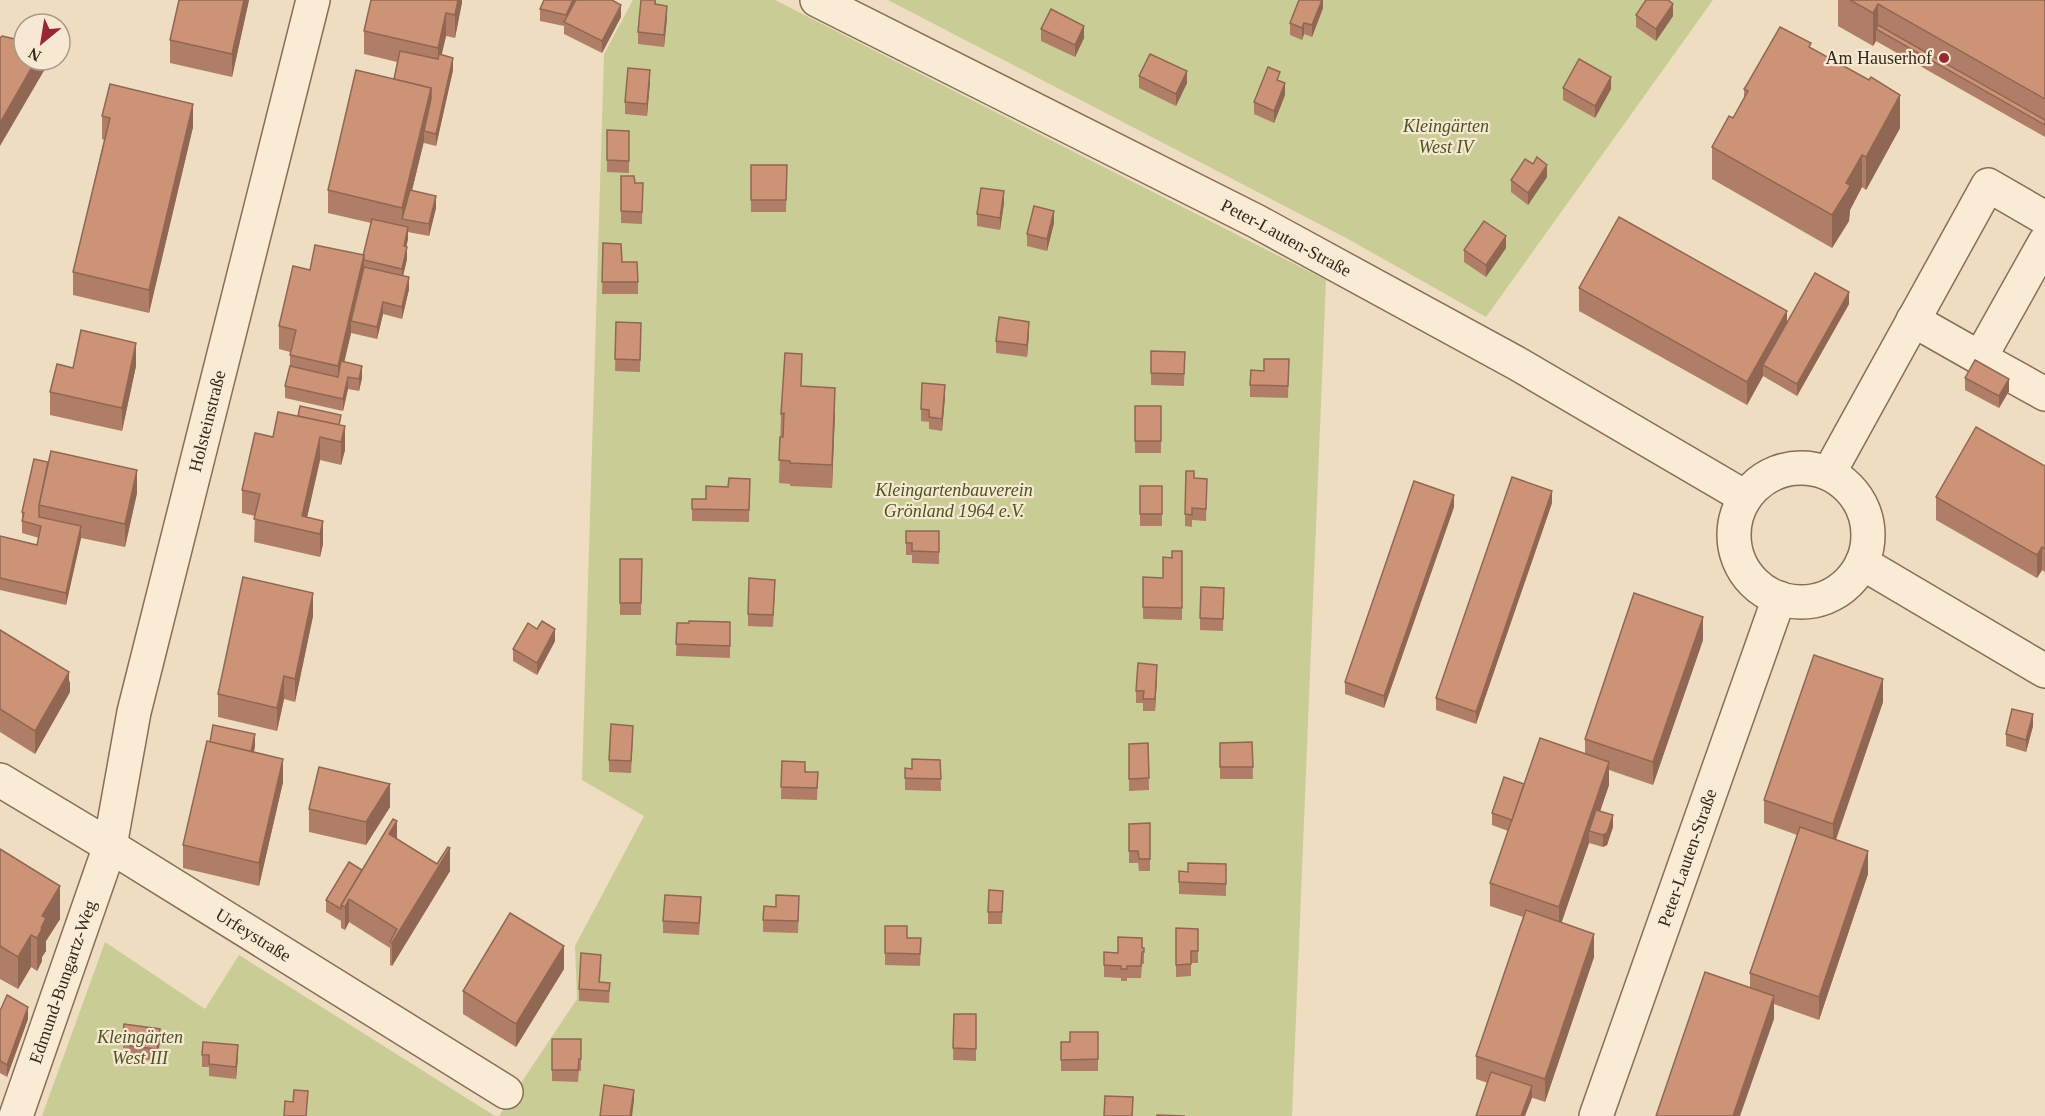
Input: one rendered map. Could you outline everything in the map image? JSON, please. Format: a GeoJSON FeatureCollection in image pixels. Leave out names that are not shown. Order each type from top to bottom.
{"type":"FeatureCollection","features":[{"type":"Feature","properties":{"kind":"street","name":"Holsteinstraße"},"geometry":{"type":"LineString","coordinates":[[110,846],[134,712],[313,0]]}},
{"type":"Feature","properties":{"kind":"street","name":"Peter-Lauten-Straße"},"geometry":{"type":"LineString","coordinates":[[817,0],[1256,221],[1518,364],[1745,497]]}},
{"type":"Feature","properties":{"kind":"street"},"geometry":{"type":"LineString","coordinates":[[1829,473],[1988,185],[2045,218]]}},
{"type":"Feature","properties":{"kind":"street"},"geometry":{"type":"LineString","coordinates":[[1980,358],[2045,242]]}},
{"type":"Feature","properties":{"kind":"street"},"geometry":{"type":"LineString","coordinates":[[1913,320],[2045,394]]}},
{"type":"Feature","properties":{"kind":"street"},"geometry":{"type":"LineString","coordinates":[[1788,467],[1809,467],[1829,473],[1847,485],[1860,502],[1868,522],[1868,543],[1862,563],[1851,581],[1834,594],[1814,602],[1792,602],[1772,596],[1755,584],[1742,567],[1734,548],[1733,526],[1739,506],[1751,488],[1768,475],[1788,467]]}},
{"type":"Feature","properties":{"kind":"street"},"geometry":{"type":"LineString","coordinates":[[1862,563],[2045,671]]}},
{"type":"Feature","properties":{"kind":"street","name":"Peter-Lauten-Straße"},"geometry":{"type":"LineString","coordinates":[[1596,1116],[1779,598]]}},
{"type":"Feature","properties":{"kind":"street","name":"Urfeystraße"},"geometry":{"type":"LineString","coordinates":[[0,780],[506,1092]]}},
{"type":"Feature","properties":{"kind":"street","name":"Edmund-Bungartz-Weg"},"geometry":{"type":"LineString","coordinates":[[16,1116],[110,846]]}},
{"type":"Feature","properties":{"kind":"green space","name":"Kleingartenbauverein Grönland 1964 e.V."},"geometry":{"type":"Polygon","coordinates":[[[633,0],[775,0],[1326,280],[1292,1116],[499,1116],[577,999],[575,946],[644,816],[582,780],[604,54],[633,0]]]}},
{"type":"Feature","properties":{"kind":"green space","name":"Kleingärten West IV"},"geometry":{"type":"Polygon","coordinates":[[[888,0],[1713,0],[1486,317],[1348,239],[888,0]]]}},
{"type":"Feature","properties":{"kind":"green space","name":"Kleingärten West III"},"geometry":{"type":"Polygon","coordinates":[[[105,942],[205,1009],[239,955],[495,1116],[42,1116],[105,942]]]}},
{"type":"Feature","properties":{"kind":"building"},"geometry":{"type":"Polygon","coordinates":[[[179,0],[244,0],[232,54],[170,40],[179,0]]]}},
{"type":"Feature","properties":{"kind":"building"},"geometry":{"type":"Polygon","coordinates":[[[371,0],[458,0],[455,15],[446,13],[438,48],[364,31],[371,0]]]}},
{"type":"Feature","properties":{"kind":"building"},"geometry":{"type":"Polygon","coordinates":[[[544,0],[573,0],[566,15],[540,9],[544,0]]]}},
{"type":"Feature","properties":{"kind":"building"},"geometry":{"type":"Polygon","coordinates":[[[576,0],[612,0],[621,5],[602,41],[564,22],[576,0]]]}},
{"type":"Feature","properties":{"kind":"building"},"geometry":{"type":"Polygon","coordinates":[[[641,0],[655,0],[655,4],[667,6],[664,35],[638,32],[641,0]]]}},
{"type":"Feature","properties":{"kind":"building"},"geometry":{"type":"Polygon","coordinates":[[[1299,0],[1322,0],[1312,25],[1304,23],[1302,28],[1290,23],[1299,0]]]}},
{"type":"Feature","properties":{"kind":"building"},"geometry":{"type":"Polygon","coordinates":[[[1646,0],[1668,0],[1673,4],[1656,29],[1636,15],[1646,0]]]}},
{"type":"Feature","properties":{"kind":"building"},"geometry":{"type":"Polygon","coordinates":[[[1850,0],[2045,0],[2045,99],[1878,4],[1873,13],[1850,0]]]}},
{"type":"Feature","properties":{"kind":"building"},"geometry":{"type":"Polygon","coordinates":[[[1051,9],[1084,26],[1075,45],[1041,29],[1051,9]]]}},
{"type":"Feature","properties":{"kind":"building"},"geometry":{"type":"Polygon","coordinates":[[[1878,25],[2045,120],[2045,125],[1876,29],[1878,25]]]}},
{"type":"Feature","properties":{"kind":"building"},"geometry":{"type":"Polygon","coordinates":[[[1780,27],[1811,43],[1809,47],[1869,80],[1871,77],[1900,95],[1866,157],[1862,155],[1846,183],[1850,185],[1849,188],[1832,215],[1712,147],[1729,116],[1733,118],[1748,91],[1744,89],[1780,27]]]}},
{"type":"Feature","properties":{"kind":"building"},"geometry":{"type":"Polygon","coordinates":[[[2,36],[12,38],[12,72],[29,72],[0,123],[0,38],[2,36]]]}},
{"type":"Feature","properties":{"kind":"building"},"geometry":{"type":"Polygon","coordinates":[[[400,51],[438,59],[439,54],[453,58],[436,134],[424,131],[431,88],[394,79],[400,51]]]}},
{"type":"Feature","properties":{"kind":"building"},"geometry":{"type":"Polygon","coordinates":[[[1150,54],[1187,71],[1176,94],[1139,76],[1150,54]]]}},
{"type":"Feature","properties":{"kind":"building"},"geometry":{"type":"Polygon","coordinates":[[[1579,59],[1611,77],[1595,106],[1563,88],[1579,59]]]}},
{"type":"Feature","properties":{"kind":"building"},"geometry":{"type":"Polygon","coordinates":[[[1268,67],[1280,72],[1277,80],[1285,83],[1274,111],[1254,102],[1268,67]]]}},
{"type":"Feature","properties":{"kind":"building"},"geometry":{"type":"Polygon","coordinates":[[[628,68],[650,70],[647,104],[625,102],[628,68]]]}},
{"type":"Feature","properties":{"kind":"building"},"geometry":{"type":"Polygon","coordinates":[[[356,70],[431,88],[402,208],[328,190],[356,70]]]}},
{"type":"Feature","properties":{"kind":"building"},"geometry":{"type":"Polygon","coordinates":[[[110,84],[193,104],[149,290],[73,272],[110,118],[102,116],[110,84]]]}},
{"type":"Feature","properties":{"kind":"building"},"geometry":{"type":"Polygon","coordinates":[[[607,130],[629,131],[629,161],[607,160],[607,130]]]}},
{"type":"Feature","properties":{"kind":"building"},"geometry":{"type":"Polygon","coordinates":[[[1537,157],[1547,165],[1528,193],[1511,180],[1525,159],[1533,164],[1537,157]]]}},
{"type":"Feature","properties":{"kind":"building"},"geometry":{"type":"Polygon","coordinates":[[[751,165],[787,165],[786,200],[751,200],[751,165]]]}},
{"type":"Feature","properties":{"kind":"building"},"geometry":{"type":"Polygon","coordinates":[[[621,176],[634,176],[635,183],[643,183],[642,212],[621,211],[621,176]]]}},
{"type":"Feature","properties":{"kind":"building"},"geometry":{"type":"Polygon","coordinates":[[[981,188],[1004,191],[1000,218],[977,214],[981,188]]]}},
{"type":"Feature","properties":{"kind":"building"},"geometry":{"type":"Polygon","coordinates":[[[410,190],[436,196],[429,224],[402,219],[410,190]]]}},
{"type":"Feature","properties":{"kind":"building"},"geometry":{"type":"Polygon","coordinates":[[[1034,206],[1054,211],[1047,239],[1027,234],[1034,206]]]}},
{"type":"Feature","properties":{"kind":"building"},"geometry":{"type":"Polygon","coordinates":[[[1619,217],[1787,311],[1747,382],[1579,288],[1619,217]]]}},
{"type":"Feature","properties":{"kind":"building"},"geometry":{"type":"Polygon","coordinates":[[[372,219],[408,227],[404,246],[407,247],[402,269],[364,260],[364,255],[362,260],[372,219]]]}},
{"type":"Feature","properties":{"kind":"building"},"geometry":{"type":"Polygon","coordinates":[[[1484,221],[1506,236],[1486,265],[1464,250],[1484,221]]]}},
{"type":"Feature","properties":{"kind":"building"},"geometry":{"type":"Polygon","coordinates":[[[603,243],[621,244],[622,262],[637,262],[638,282],[602,282],[603,243]]]}},
{"type":"Feature","properties":{"kind":"building"},"geometry":{"type":"Polygon","coordinates":[[[315,245],[364,255],[338,366],[290,355],[296,330],[279,326],[293,266],[310,270],[315,245]]]}},
{"type":"Feature","properties":{"kind":"building"},"geometry":{"type":"Polygon","coordinates":[[[364,267],[409,277],[402,307],[383,302],[377,327],[351,321],[364,267]]]}},
{"type":"Feature","properties":{"kind":"building"},"geometry":{"type":"Polygon","coordinates":[[[1815,273],[1849,292],[1797,384],[1763,365],[1815,273]]]}},
{"type":"Feature","properties":{"kind":"building"},"geometry":{"type":"Polygon","coordinates":[[[999,317],[1029,322],[1027,345],[996,341],[999,317]]]}},
{"type":"Feature","properties":{"kind":"building"},"geometry":{"type":"Polygon","coordinates":[[[616,322],[641,323],[640,360],[615,359],[616,322]]]}},
{"type":"Feature","properties":{"kind":"building"},"geometry":{"type":"Polygon","coordinates":[[[81,330],[136,343],[122,408],[50,392],[57,364],[73,368],[81,330]]]}},
{"type":"Feature","properties":{"kind":"building"},"geometry":{"type":"Polygon","coordinates":[[[1151,351],[1185,352],[1184,374],[1151,373],[1151,351]]]}},
{"type":"Feature","properties":{"kind":"building"},"geometry":{"type":"Polygon","coordinates":[[[785,353],[802,354],[801,386],[835,388],[832,465],[790,463],[790,461],[779,460],[780,437],[783,437],[784,413],[781,414],[785,353]]]}},
{"type":"Feature","properties":{"kind":"building"},"geometry":{"type":"Polygon","coordinates":[[[1264,359],[1289,359],[1288,386],[1250,385],[1251,370],[1264,371],[1264,359]]]}},
{"type":"Feature","properties":{"kind":"building"},"geometry":{"type":"Polygon","coordinates":[[[1975,360],[2009,379],[1999,396],[1965,378],[1975,360]]]}},
{"type":"Feature","properties":{"kind":"building"},"geometry":{"type":"Polygon","coordinates":[[[341,361],[362,366],[359,379],[348,377],[343,399],[285,386],[290,366],[338,377],[341,361]]]}},
{"type":"Feature","properties":{"kind":"building"},"geometry":{"type":"Polygon","coordinates":[[[922,383],[945,385],[942,419],[929,417],[929,410],[921,409],[922,383]]]}},
{"type":"Feature","properties":{"kind":"building"},"geometry":{"type":"Polygon","coordinates":[[[300,406],[341,415],[339,425],[298,416],[300,406]]]}},
{"type":"Feature","properties":{"kind":"building"},"geometry":{"type":"Polygon","coordinates":[[[1135,406],[1161,406],[1161,441],[1135,441],[1135,406]]]}},
{"type":"Feature","properties":{"kind":"building"},"geometry":{"type":"Polygon","coordinates":[[[278,412],[345,426],[341,442],[320,437],[302,516],[323,521],[320,534],[254,519],[260,494],[242,490],[255,433],[273,437],[278,412]]]}},
{"type":"Feature","properties":{"kind":"building"},"geometry":{"type":"Polygon","coordinates":[[[1976,427],[2045,466],[2045,549],[2042,547],[2037,555],[1936,497],[1976,427]]]}},
{"type":"Feature","properties":{"kind":"building"},"geometry":{"type":"Polygon","coordinates":[[[51,451],[137,470],[125,524],[39,505],[51,451]]]}},
{"type":"Feature","properties":{"kind":"building"},"geometry":{"type":"Polygon","coordinates":[[[34,459],[48,462],[39,505],[39,517],[81,526],[66,593],[0,578],[0,536],[37,545],[41,526],[22,521],[34,459]]]}},
{"type":"Feature","properties":{"kind":"building"},"geometry":{"type":"Polygon","coordinates":[[[1186,471],[1194,471],[1194,478],[1207,479],[1206,509],[1192,508],[1192,515],[1185,514],[1186,471]]]}},
{"type":"Feature","properties":{"kind":"building"},"geometry":{"type":"Polygon","coordinates":[[[1512,477],[1552,491],[1476,712],[1436,698],[1512,477]]]}},
{"type":"Feature","properties":{"kind":"building"},"geometry":{"type":"Polygon","coordinates":[[[729,478],[750,479],[749,510],[692,509],[692,499],[706,499],[706,486],[728,487],[729,478]]]}},
{"type":"Feature","properties":{"kind":"building"},"geometry":{"type":"Polygon","coordinates":[[[1414,481],[1454,495],[1384,696],[1345,682],[1414,481]]]}},
{"type":"Feature","properties":{"kind":"building"},"geometry":{"type":"Polygon","coordinates":[[[1140,486],[1162,486],[1162,514],[1140,514],[1140,486]]]}},
{"type":"Feature","properties":{"kind":"building"},"geometry":{"type":"Polygon","coordinates":[[[906,531],[939,531],[939,552],[912,551],[912,543],[906,543],[906,531]]]}},
{"type":"Feature","properties":{"kind":"building"},"geometry":{"type":"Polygon","coordinates":[[[1172,551],[1182,551],[1182,608],[1143,607],[1143,577],[1163,578],[1163,557],[1172,558],[1172,551]]]}},
{"type":"Feature","properties":{"kind":"building"},"geometry":{"type":"Polygon","coordinates":[[[620,559],[642,559],[641,603],[620,603],[620,559]]]}},
{"type":"Feature","properties":{"kind":"building"},"geometry":{"type":"Polygon","coordinates":[[[243,577],[313,593],[295,679],[284,676],[277,708],[218,694],[243,577]]]}},
{"type":"Feature","properties":{"kind":"building"},"geometry":{"type":"Polygon","coordinates":[[[749,578],[775,580],[773,615],[748,614],[749,578]]]}},
{"type":"Feature","properties":{"kind":"building"},"geometry":{"type":"Polygon","coordinates":[[[1201,587],[1224,588],[1223,619],[1200,618],[1201,587]]]}},
{"type":"Feature","properties":{"kind":"building"},"geometry":{"type":"Polygon","coordinates":[[[1634,593],[1703,617],[1653,762],[1585,739],[1634,593]]]}},
{"type":"Feature","properties":{"kind":"building"},"geometry":{"type":"Polygon","coordinates":[[[542,621],[555,629],[537,663],[513,649],[528,623],[537,629],[542,621]]]}},
{"type":"Feature","properties":{"kind":"building"},"geometry":{"type":"Polygon","coordinates":[[[689,621],[730,622],[730,646],[676,644],[677,623],[689,623],[689,621]]]}},
{"type":"Feature","properties":{"kind":"building"},"geometry":{"type":"Polygon","coordinates":[[[0,630],[69,672],[35,731],[0,709],[0,630]]]}},
{"type":"Feature","properties":{"kind":"building"},"geometry":{"type":"Polygon","coordinates":[[[1814,655],[1883,679],[1833,824],[1764,800],[1814,655]]]}},
{"type":"Feature","properties":{"kind":"building"},"geometry":{"type":"Polygon","coordinates":[[[1138,663],[1157,665],[1155,699],[1143,699],[1144,691],[1136,691],[1138,663]]]}},
{"type":"Feature","properties":{"kind":"building"},"geometry":{"type":"Polygon","coordinates":[[[2012,709],[2033,714],[2026,740],[2006,734],[2012,709]]]}},
{"type":"Feature","properties":{"kind":"building"},"geometry":{"type":"Polygon","coordinates":[[[611,724],[633,726],[631,761],[609,760],[611,724]]]}},
{"type":"Feature","properties":{"kind":"building"},"geometry":{"type":"Polygon","coordinates":[[[213,725],[255,734],[251,752],[210,742],[213,725]]]}},
{"type":"Feature","properties":{"kind":"building"},"geometry":{"type":"Polygon","coordinates":[[[1540,738],[1609,762],[1559,907],[1490,883],[1540,738]]]}},
{"type":"Feature","properties":{"kind":"building"},"geometry":{"type":"Polygon","coordinates":[[[207,741],[283,759],[259,863],[183,845],[207,741]]]}},
{"type":"Feature","properties":{"kind":"building"},"geometry":{"type":"Polygon","coordinates":[[[1252,742],[1253,767],[1220,767],[1220,743],[1252,742]]]}},
{"type":"Feature","properties":{"kind":"building"},"geometry":{"type":"Polygon","coordinates":[[[1148,743],[1149,778],[1129,779],[1129,744],[1148,743]]]}},
{"type":"Feature","properties":{"kind":"building"},"geometry":{"type":"Polygon","coordinates":[[[912,759],[940,760],[941,779],[905,778],[905,768],[912,769],[912,759]]]}},
{"type":"Feature","properties":{"kind":"building"},"geometry":{"type":"Polygon","coordinates":[[[782,761],[805,762],[805,772],[818,772],[817,788],[781,787],[782,761]]]}},
{"type":"Feature","properties":{"kind":"building"},"geometry":{"type":"Polygon","coordinates":[[[319,767],[390,784],[366,822],[309,809],[319,767]]]}},
{"type":"Feature","properties":{"kind":"building"},"geometry":{"type":"Polygon","coordinates":[[[1504,777],[1524,784],[1512,820],[1492,813],[1504,777]]]}},
{"type":"Feature","properties":{"kind":"building"},"geometry":{"type":"Polygon","coordinates":[[[1596,810],[1613,815],[1607,833],[1603,835],[1589,831],[1596,810]]]}},
{"type":"Feature","properties":{"kind":"building"},"geometry":{"type":"Polygon","coordinates":[[[393,819],[397,821],[389,834],[437,864],[448,847],[450,848],[392,943],[390,942],[397,929],[349,899],[345,907],[341,905],[393,819]]]}},
{"type":"Feature","properties":{"kind":"building"},"geometry":{"type":"Polygon","coordinates":[[[1150,823],[1150,859],[1139,859],[1138,851],[1129,851],[1129,824],[1150,823]]]}},
{"type":"Feature","properties":{"kind":"building"},"geometry":{"type":"Polygon","coordinates":[[[1800,827],[1868,851],[1819,997],[1750,973],[1800,827]]]}},
{"type":"Feature","properties":{"kind":"building"},"geometry":{"type":"Polygon","coordinates":[[[0,849],[60,886],[42,916],[46,918],[37,938],[31,935],[18,957],[0,946],[0,849]]]}},
{"type":"Feature","properties":{"kind":"building"},"geometry":{"type":"Polygon","coordinates":[[[349,862],[362,870],[341,905],[341,909],[326,900],[349,862]]]}},
{"type":"Feature","properties":{"kind":"building"},"geometry":{"type":"Polygon","coordinates":[[[1188,863],[1226,864],[1226,884],[1179,882],[1179,871],[1188,872],[1188,863]]]}},
{"type":"Feature","properties":{"kind":"building"},"geometry":{"type":"Polygon","coordinates":[[[989,890],[1003,891],[1002,912],[988,912],[989,890]]]}},
{"type":"Feature","properties":{"kind":"building"},"geometry":{"type":"Polygon","coordinates":[[[665,895],[701,897],[699,923],[663,921],[665,895]]]}},
{"type":"Feature","properties":{"kind":"building"},"geometry":{"type":"Polygon","coordinates":[[[776,895],[799,896],[798,921],[763,920],[764,906],[776,907],[776,895]]]}},
{"type":"Feature","properties":{"kind":"building"},"geometry":{"type":"Polygon","coordinates":[[[1526,910],[1594,934],[1545,1079],[1476,1056],[1526,910]]]}},
{"type":"Feature","properties":{"kind":"building"},"geometry":{"type":"Polygon","coordinates":[[[510,913],[564,946],[516,1024],[463,991],[510,913]]]}},
{"type":"Feature","properties":{"kind":"building"},"geometry":{"type":"Polygon","coordinates":[[[885,926],[907,926],[907,938],[921,938],[920,954],[885,953],[885,926]]]}},
{"type":"Feature","properties":{"kind":"building"},"geometry":{"type":"Polygon","coordinates":[[[1176,928],[1198,929],[1198,951],[1191,951],[1191,964],[1176,965],[1176,928]]]}},
{"type":"Feature","properties":{"kind":"building"},"geometry":{"type":"Polygon","coordinates":[[[1118,937],[1142,938],[1144,952],[1142,952],[1141,966],[1127,966],[1127,969],[1121,969],[1121,966],[1104,965],[1104,952],[1118,953],[1118,937]]]}},
{"type":"Feature","properties":{"kind":"building"},"geometry":{"type":"Polygon","coordinates":[[[581,953],[601,955],[599,982],[610,983],[609,991],[579,989],[581,953]]]}},
{"type":"Feature","properties":{"kind":"building"},"geometry":{"type":"Polygon","coordinates":[[[1705,972],[1774,996],[1733,1116],[1656,1116],[1705,972]]]}},
{"type":"Feature","properties":{"kind":"building"},"geometry":{"type":"Polygon","coordinates":[[[7,995],[28,1007],[7,1065],[0,1061],[0,1011],[7,995]]]}},
{"type":"Feature","properties":{"kind":"building"},"geometry":{"type":"Polygon","coordinates":[[[954,1014],[976,1014],[976,1049],[953,1048],[954,1014]]]}},
{"type":"Feature","properties":{"kind":"building"},"geometry":{"type":"Polygon","coordinates":[[[124,1024],[160,1029],[157,1049],[130,1046],[131,1038],[123,1036],[124,1024]]]}},
{"type":"Feature","properties":{"kind":"building"},"geometry":{"type":"Polygon","coordinates":[[[1070,1032],[1098,1032],[1098,1059],[1061,1060],[1061,1042],[1070,1042],[1070,1032]]]}},
{"type":"Feature","properties":{"kind":"building"},"geometry":{"type":"Polygon","coordinates":[[[552,1039],[581,1039],[581,1059],[579,1059],[578,1070],[552,1070],[552,1039]]]}},
{"type":"Feature","properties":{"kind":"building"},"geometry":{"type":"Polygon","coordinates":[[[203,1042],[238,1045],[236,1067],[209,1064],[209,1055],[202,1055],[203,1042]]]}},
{"type":"Feature","properties":{"kind":"building"},"geometry":{"type":"Polygon","coordinates":[[[1491,1072],[1532,1086],[1521,1116],[1476,1116],[1491,1072]]]}},
{"type":"Feature","properties":{"kind":"building"},"geometry":{"type":"Polygon","coordinates":[[[604,1085],[634,1090],[630,1116],[600,1116],[604,1085]]]}},
{"type":"Feature","properties":{"kind":"building"},"geometry":{"type":"Polygon","coordinates":[[[294,1090],[308,1091],[306,1116],[284,1116],[285,1101],[293,1102],[294,1090]]]}},
{"type":"Feature","properties":{"kind":"building"},"geometry":{"type":"Polygon","coordinates":[[[1105,1096],[1133,1097],[1132,1116],[1104,1116],[1105,1096]]]}},
{"type":"Feature","properties":{"kind":"place","name":"Am Hauserhof"},"geometry":{"type":"Point","coordinates":[1944,58]}}]}
